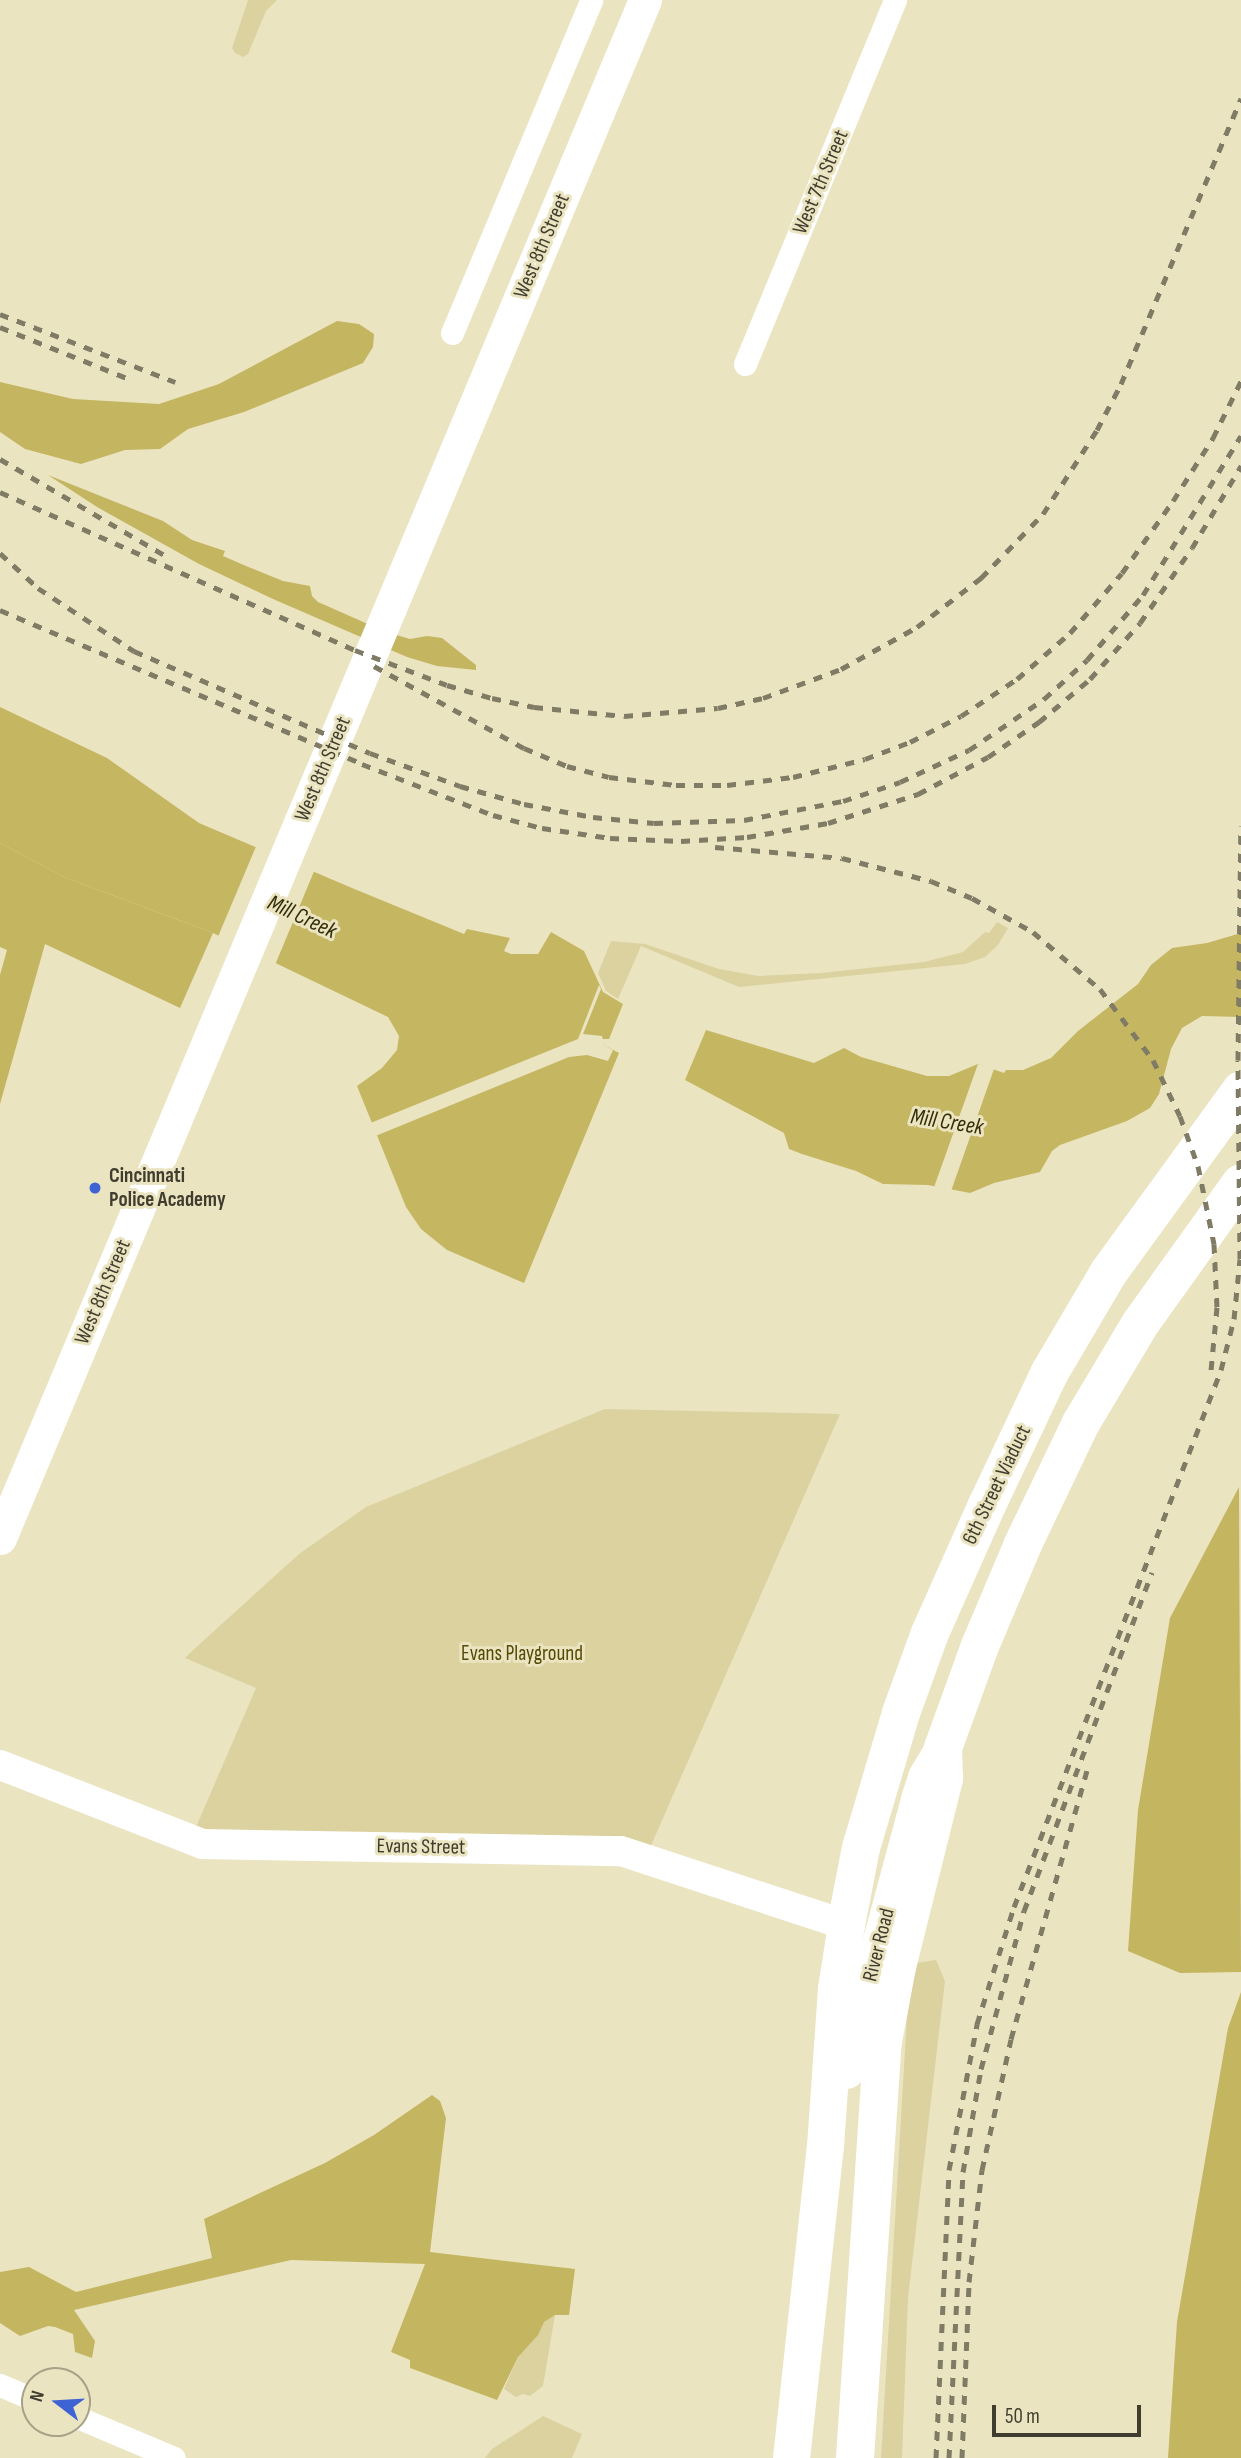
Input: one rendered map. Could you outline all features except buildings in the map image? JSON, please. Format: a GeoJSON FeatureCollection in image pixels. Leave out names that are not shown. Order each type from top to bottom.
{"type":"FeatureCollection","features":[{"type":"Feature","properties":{"kind":"highway","name":"6th Street Viaduct"},"geometry":{"type":"LineString","coordinates":[[846,1925],[861,1848],[901,1713],[930,1633],[963,1556],[1051,1372],[1109,1272],[1241,1090]]}},
{"type":"Feature","properties":{"kind":"highway"},"geometry":{"type":"LineString","coordinates":[[855,2458],[883,2041],[928,1801],[944,1777],[943,1748],[980,1646],[1023,1544],[1081,1423],[1140,1324],[1241,1183]]}},
{"type":"Feature","properties":{"kind":"main road","name":"West 8th Street"},"geometry":{"type":"LineString","coordinates":[[0,1538],[645,0]]}},
{"type":"Feature","properties":{"kind":"main road","name":"River Road"},"geometry":{"type":"LineString","coordinates":[[825,2146],[928,1801]]}},
{"type":"Feature","properties":{"kind":"main road","name":"River Road"},"geometry":{"type":"LineString","coordinates":[[791,2458],[825,2146],[835,1988],[846,1925]]}},
{"type":"Feature","properties":{"kind":"street"},"geometry":{"type":"LineString","coordinates":[[452,333],[591,0]]}},
{"type":"Feature","properties":{"kind":"street","name":"West 7th Street"},"geometry":{"type":"LineString","coordinates":[[745,364],[895,0]]}},
{"type":"Feature","properties":{"kind":"street","name":"Evans Street"},"geometry":{"type":"LineString","coordinates":[[0,1765],[203,1844],[621,1851],[846,1925]]}},
{"type":"Feature","properties":{"kind":"street"},"geometry":{"type":"LineString","coordinates":[[0,2385],[21,2394]]}},
{"type":"Feature","properties":{"kind":"street"},"geometry":{"type":"LineString","coordinates":[[91,2423],[174,2458]]}},
{"type":"Feature","properties":{"kind":"green space"},"geometry":{"type":"Polygon","coordinates":[[[248,0],[277,0],[266,11],[248,54],[243,57],[232,48],[248,0]]]}},
{"type":"Feature","properties":{"kind":"green space"},"geometry":{"type":"Polygon","coordinates":[[[997,922],[1008,928],[998,945],[985,957],[965,964],[739,987],[641,946],[618,999],[606,991],[598,973],[611,941],[645,944],[719,969],[758,976],[821,973],[924,962],[963,952],[985,932],[989,933],[997,922]]]}},
{"type":"Feature","properties":{"kind":"green space","name":"Evans Playground"},"geometry":{"type":"Polygon","coordinates":[[[605,1409],[840,1414],[646,1857],[190,1841],[256,1688],[185,1658],[299,1554],[366,1507],[605,1409]]]}},
{"type":"Feature","properties":{"kind":"green space"},"geometry":{"type":"Polygon","coordinates":[[[936,1960],[945,1981],[908,2298],[902,2458],[881,2458],[907,2016],[916,1963],[936,1960]]]}},
{"type":"Feature","properties":{"kind":"green space"},"geometry":{"type":"Polygon","coordinates":[[[555,2315],[543,2386],[530,2396],[523,2394],[516,2397],[504,2389],[518,2357],[544,2322],[555,2315]]]}},
{"type":"Feature","properties":{"kind":"green space"},"geometry":{"type":"Polygon","coordinates":[[[543,2416],[582,2434],[572,2458],[485,2458],[492,2449],[543,2416]]]}},
{"type":"Feature","properties":{"kind":"shaded area"},"geometry":{"type":"Polygon","coordinates":[[[337,321],[359,324],[374,334],[373,347],[363,363],[244,412],[188,429],[160,449],[125,450],[81,464],[25,449],[0,432],[0,382],[73,399],[159,404],[219,384],[337,321]]]}},
{"type":"Feature","properties":{"kind":"shaded area"},"geometry":{"type":"Polygon","coordinates":[[[48,475],[163,521],[192,540],[225,551],[223,556],[246,566],[283,581],[310,586],[312,596],[318,602],[386,632],[410,639],[427,636],[442,638],[476,665],[476,670],[437,666],[407,657],[273,599],[199,564],[97,507],[48,475]]]}},
{"type":"Feature","properties":{"kind":"shaded area"},"geometry":{"type":"Polygon","coordinates":[[[0,843],[66,878],[213,933],[180,1008],[45,944],[0,1104],[0,975],[7,950],[0,947],[0,843]]]}},
{"type":"Feature","properties":{"kind":"shaded area"},"geometry":{"type":"Polygon","coordinates":[[[1239,1487],[1241,1972],[1180,1973],[1128,1951],[1138,1810],[1170,1618],[1239,1487]]]}},
{"type":"Feature","properties":{"kind":"shaded area"},"geometry":{"type":"Polygon","coordinates":[[[1241,1992],[1241,2458],[1168,2458],[1177,2322],[1228,2028],[1241,1992]]]}},
{"type":"Feature","properties":{"kind":"shaded area"},"geometry":{"type":"Polygon","coordinates":[[[432,2095],[440,2101],[446,2118],[430,2252],[575,2269],[569,2315],[555,2315],[544,2322],[538,2335],[518,2357],[497,2400],[410,2368],[410,2360],[391,2352],[425,2264],[291,2260],[74,2310],[95,2341],[92,2358],[75,2352],[73,2334],[55,2327],[48,2326],[20,2336],[0,2323],[0,2272],[29,2267],[76,2292],[212,2258],[204,2219],[325,2163],[374,2135],[432,2095]]]}},
{"type":"Feature","properties":{"kind":"water","name":"Mill Creek"},"geometry":{"type":"Polygon","coordinates":[[[0,707],[107,758],[199,823],[352,888],[464,934],[467,929],[510,938],[504,951],[511,954],[538,954],[551,932],[584,951],[603,992],[623,1004],[609,1039],[602,1039],[604,1045],[619,1053],[524,1283],[447,1250],[421,1229],[406,1207],[357,1086],[382,1068],[397,1050],[399,1036],[388,1017],[213,933],[66,878],[0,843],[0,707]]]}},
{"type":"Feature","properties":{"kind":"water","name":"Mill Creek"},"geometry":{"type":"Polygon","coordinates":[[[1241,933],[1241,1017],[1202,1016],[1182,1028],[1171,1049],[1159,1094],[1150,1108],[1127,1121],[1060,1145],[1052,1151],[1040,1172],[994,1183],[970,1193],[928,1185],[883,1184],[856,1171],[789,1149],[784,1133],[685,1080],[706,1030],[814,1063],[844,1048],[861,1057],[927,1076],[949,1076],[978,1064],[1004,1073],[1006,1070],[1023,1070],[1051,1058],[1078,1031],[1138,984],[1151,965],[1172,948],[1207,943],[1241,933]]]}},
{"type":"Feature","properties":{"kind":"pier"},"geometry":{"type":"Polygon","coordinates":[[[257,844],[315,869],[275,965],[217,939],[257,844]]]}},
{"type":"Feature","properties":{"kind":"pier"},"geometry":{"type":"Polygon","coordinates":[[[599,985],[601,989],[583,1034],[602,1036],[604,1045],[613,1050],[608,1061],[587,1055],[569,1057],[373,1137],[368,1124],[578,1039],[599,985]]]}},
{"type":"Feature","properties":{"kind":"pier"},"geometry":{"type":"Polygon","coordinates":[[[978,1064],[994,1069],[950,1194],[933,1190],[978,1064]]]}},
{"type":"Feature","properties":{"kind":"railway"},"geometry":{"type":"LineString","coordinates":[[0,492],[355,650],[447,685],[492,698],[534,707],[624,716],[718,708],[763,698],[841,669],[917,627],[981,578],[1043,514],[1097,430],[1121,384],[1241,98]]}},
{"type":"Feature","properties":{"kind":"railway"},"geometry":{"type":"LineString","coordinates":[[0,314],[175,382]]}},
{"type":"Feature","properties":{"kind":"railway"},"geometry":{"type":"LineString","coordinates":[[0,327],[127,378]]}},
{"type":"Feature","properties":{"kind":"railway"},"geometry":{"type":"LineString","coordinates":[[374,666],[524,748],[567,766],[609,777],[676,785],[727,785],[793,777],[865,759],[910,742],[961,716],[1017,679],[1070,633],[1122,573],[1173,501],[1213,438],[1241,381]]}},
{"type":"Feature","properties":{"kind":"railway"},"geometry":{"type":"LineString","coordinates":[[0,553],[38,588],[134,651],[370,753],[460,786],[524,804],[593,817],[654,823],[744,820],[843,801],[900,782],[969,750],[1044,699],[1087,660],[1143,595],[1241,436]]}},
{"type":"Feature","properties":{"kind":"railway"},"geometry":{"type":"LineString","coordinates":[[0,459],[166,556]]}},
{"type":"Feature","properties":{"kind":"railway"},"geometry":{"type":"LineString","coordinates":[[0,610],[362,764],[493,815],[542,828],[610,838],[681,841],[747,837],[828,823],[918,794],[988,757],[1039,722],[1090,679],[1140,623],[1192,548],[1241,466]]}},
{"type":"Feature","properties":{"kind":"railway"},"geometry":{"type":"LineString","coordinates":[[936,2458],[949,2170],[977,2024],[1014,1907],[1221,1370],[1234,1319],[1240,1259],[1238,1060],[1241,826]]}},
{"type":"Feature","properties":{"kind":"railway"},"geometry":{"type":"LineString","coordinates":[[715,847],[842,858],[931,881],[972,898],[1033,932],[1100,989],[1153,1060],[1180,1116],[1198,1166],[1214,1244],[1217,1307],[1211,1371]]}},
{"type":"Feature","properties":{"kind":"railway"},"geometry":{"type":"LineString","coordinates":[[949,2458],[963,2172],[981,2069],[1024,1911],[1152,1572]]}},
{"type":"Feature","properties":{"kind":"railway"},"geometry":{"type":"LineString","coordinates":[[962,2458],[969,2282],[982,2170],[1011,2039],[1087,1771]]}},
{"type":"Feature","properties":{"kind":"place","name":"Cincinnati Police Academy"},"geometry":{"type":"Point","coordinates":[95,1188]}}]}
